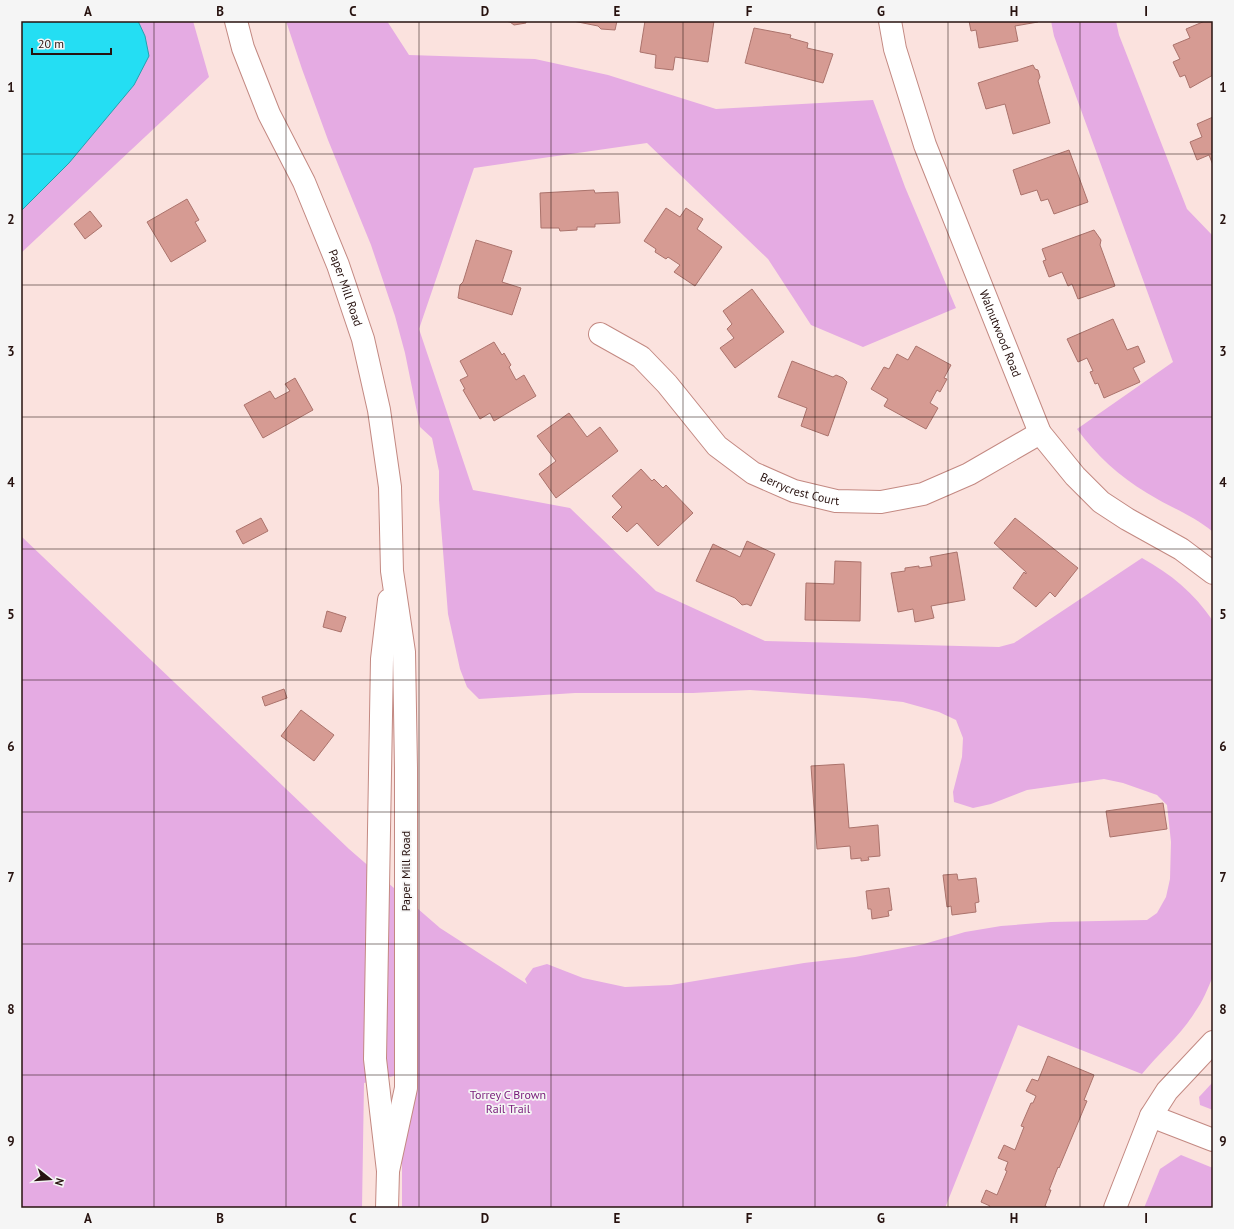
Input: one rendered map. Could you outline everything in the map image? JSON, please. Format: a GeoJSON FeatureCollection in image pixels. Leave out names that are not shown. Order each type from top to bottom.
{"type":"FeatureCollection","features":[{"type":"Feature","properties":{"kind":"main road","name":"Paper Mill Road"},"geometry":{"type":"LineString","coordinates":[[236,21],[243,48],[269,114],[304,182],[338,265],[363,339],[379,410],[390,488],[392,571],[404,660],[406,768],[406,1088],[388,1171]]}},
{"type":"Feature","properties":{"kind":"main road","name":"Walnutwood Road"},"geometry":{"type":"LineString","coordinates":[[890,21],[895,49],[925,145],[1040,433],[1074,476],[1101,502],[1181,549],[1213,573]]}},
{"type":"Feature","properties":{"kind":"main road","name":"Berrycrest Court"},"geometry":{"type":"LineString","coordinates":[[600,334],[641,358],[667,384],[717,446],[753,473],[794,491],[836,501],[881,502],[923,494],[969,474],[1040,433]]}},
{"type":"Feature","properties":{"kind":"main road","name":"Paper Mill Road"},"geometry":{"type":"LineString","coordinates":[[387,1208],[388,1171],[375,1058],[382,659],[392,571]]}},
{"type":"Feature","properties":{"kind":"main road"},"geometry":{"type":"LineString","coordinates":[[1115,1208],[1151,1116],[1167,1091],[1213,1042]]}},
{"type":"Feature","properties":{"kind":"main road"},"geometry":{"type":"LineString","coordinates":[[1151,1116],[1213,1140]]}},
{"type":"Feature","properties":{"kind":"green space"},"geometry":{"type":"Polygon","coordinates":[[[21,21],[193,21],[209,77],[21,253],[21,21]]]}},
{"type":"Feature","properties":{"kind":"green space","name":"Torrey C Brown Rail Trail"},"geometry":{"type":"Polygon","coordinates":[[[286,21],[387,21],[409,55],[535,59],[608,75],[716,109],[873,100],[905,187],[956,308],[863,347],[811,325],[768,259],[647,143],[474,168],[419,329],[473,490],[570,508],[656,591],[765,641],[999,647],[1014,643],[1142,558],[1163,571],[1181,585],[1206,611],[1213,621],[1213,976],[1205,994],[1198,1008],[1177,1036],[1142,1074],[1018,1025],[945,1208],[402,1208],[402,1074],[364,1083],[362,1208],[21,1208],[21,536],[349,849],[440,928],[527,984],[525,979],[533,968],[547,964],[583,978],[625,987],[671,985],[804,963],[855,957],[924,944],[965,932],[1001,926],[1051,922],[1147,920],[1157,913],[1166,897],[1170,879],[1171,842],[1167,805],[1157,795],[1123,783],[1104,779],[1027,790],[991,804],[973,808],[954,802],[953,792],[962,757],[963,738],[956,720],[939,712],[903,702],[750,690],[693,693],[575,693],[479,699],[467,687],[460,669],[448,614],[439,500],[439,471],[432,438],[420,427],[405,353],[395,316],[371,245],[328,140],[286,21]]]}},
{"type":"Feature","properties":{"kind":"green space"},"geometry":{"type":"Polygon","coordinates":[[[1051,21],[1116,21],[1119,35],[1187,209],[1213,236],[1213,532],[1189,516],[1155,498],[1127,479],[1092,448],[1077,429],[1173,362],[1054,36],[1051,21]]]}},
{"type":"Feature","properties":{"kind":"green space"},"geometry":{"type":"Polygon","coordinates":[[[1213,1082],[1213,1110],[1200,1105],[1199,1097],[1213,1082]]]}},
{"type":"Feature","properties":{"kind":"green space"},"geometry":{"type":"Polygon","coordinates":[[[1181,1155],[1213,1168],[1213,1208],[1144,1208],[1160,1169],[1181,1155]]]}},
{"type":"Feature","properties":{"kind":"water"},"geometry":{"type":"Polygon","coordinates":[[[21,21],[138,21],[145,36],[149,56],[134,85],[69,163],[21,211],[21,21]]]}},
{"type":"Feature","properties":{"kind":"building"},"geometry":{"type":"Polygon","coordinates":[[[505,21],[526,21],[526,23],[514,25],[505,21]]]}},
{"type":"Feature","properties":{"kind":"building"},"geometry":{"type":"Polygon","coordinates":[[[573,21],[617,21],[615,30],[601,29],[598,26],[573,21]]]}},
{"type":"Feature","properties":{"kind":"building"},"geometry":{"type":"Polygon","coordinates":[[[645,21],[714,21],[708,62],[675,57],[673,70],[655,68],[656,55],[640,52],[645,21]]]}},
{"type":"Feature","properties":{"kind":"building"},"geometry":{"type":"Polygon","coordinates":[[[969,21],[1038,22],[1015,26],[1018,41],[979,48],[976,30],[971,31],[969,21]]]}},
{"type":"Feature","properties":{"kind":"building"},"geometry":{"type":"Polygon","coordinates":[[[1205,21],[1213,21],[1213,75],[1190,88],[1185,75],[1180,77],[1173,62],[1180,59],[1173,45],[1190,38],[1186,29],[1205,21]]]}},
{"type":"Feature","properties":{"kind":"building"},"geometry":{"type":"Polygon","coordinates":[[[754,28],[791,35],[790,38],[808,43],[807,48],[833,54],[823,83],[745,63],[754,28]]]}},
{"type":"Feature","properties":{"kind":"building"},"geometry":{"type":"Polygon","coordinates":[[[1033,65],[1035,69],[1038,70],[1040,77],[1038,81],[1050,123],[1013,134],[1005,104],[986,109],[978,83],[1033,65]]]}},
{"type":"Feature","properties":{"kind":"building"},"geometry":{"type":"Polygon","coordinates":[[[1213,117],[1213,165],[1209,155],[1197,160],[1190,142],[1202,137],[1197,124],[1213,117]]]}},
{"type":"Feature","properties":{"kind":"building"},"geometry":{"type":"Polygon","coordinates":[[[1069,150],[1088,202],[1054,214],[1048,199],[1041,201],[1037,190],[1021,195],[1013,170],[1069,150]]]}},
{"type":"Feature","properties":{"kind":"building"},"geometry":{"type":"Polygon","coordinates":[[[594,190],[595,193],[618,192],[620,223],[595,224],[595,227],[577,227],[577,230],[560,231],[559,228],[541,228],[540,193],[594,190]]]}},
{"type":"Feature","properties":{"kind":"building"},"geometry":{"type":"Polygon","coordinates":[[[187,199],[199,220],[195,222],[206,241],[171,262],[147,222],[187,199]]]}},
{"type":"Feature","properties":{"kind":"building"},"geometry":{"type":"Polygon","coordinates":[[[666,208],[680,217],[686,208],[703,219],[697,229],[722,247],[695,286],[674,272],[680,265],[668,257],[666,259],[655,252],[656,249],[644,241],[666,208]]]}},
{"type":"Feature","properties":{"kind":"building"},"geometry":{"type":"Polygon","coordinates":[[[90,211],[102,226],[85,239],[74,224],[90,211]]]}},
{"type":"Feature","properties":{"kind":"building"},"geometry":{"type":"Polygon","coordinates":[[[1094,230],[1101,240],[1100,245],[1115,286],[1078,299],[1072,284],[1068,286],[1062,272],[1049,277],[1043,261],[1046,260],[1042,249],[1094,230]]]}},
{"type":"Feature","properties":{"kind":"building"},"geometry":{"type":"Polygon","coordinates":[[[476,240],[512,251],[502,282],[521,288],[512,315],[458,298],[460,285],[463,282],[476,240]]]}},
{"type":"Feature","properties":{"kind":"building"},"geometry":{"type":"Polygon","coordinates":[[[752,289],[784,332],[735,368],[720,348],[734,338],[727,329],[732,324],[723,311],[752,289]]]}},
{"type":"Feature","properties":{"kind":"building"},"geometry":{"type":"Polygon","coordinates":[[[1113,319],[1127,350],[1138,346],[1145,362],[1133,368],[1140,382],[1104,398],[1098,383],[1095,384],[1090,372],[1093,371],[1087,358],[1078,362],[1067,339],[1113,319]]]}},
{"type":"Feature","properties":{"kind":"building"},"geometry":{"type":"Polygon","coordinates":[[[494,342],[502,355],[504,353],[511,365],[509,367],[516,380],[524,375],[536,396],[494,421],[490,413],[480,419],[463,390],[465,389],[460,380],[468,376],[460,361],[494,342]]]}},
{"type":"Feature","properties":{"kind":"building"},"geometry":{"type":"Polygon","coordinates":[[[916,346],[951,365],[944,378],[947,379],[940,392],[937,390],[930,403],[938,408],[926,429],[884,406],[888,399],[871,389],[884,367],[889,369],[897,354],[908,360],[916,346]]]}},
{"type":"Feature","properties":{"kind":"building"},"geometry":{"type":"Polygon","coordinates":[[[792,361],[833,377],[836,375],[843,378],[847,382],[828,436],[801,426],[807,408],[778,397],[792,361]]]}},
{"type":"Feature","properties":{"kind":"building"},"geometry":{"type":"Polygon","coordinates":[[[295,378],[313,410],[263,438],[244,405],[270,391],[275,399],[290,391],[285,384],[295,378]]]}},
{"type":"Feature","properties":{"kind":"building"},"geometry":{"type":"Polygon","coordinates":[[[569,413],[587,437],[600,427],[618,451],[556,498],[539,474],[556,461],[537,436],[569,413]]]}},
{"type":"Feature","properties":{"kind":"building"},"geometry":{"type":"Polygon","coordinates":[[[641,469],[652,481],[654,479],[663,488],[666,485],[693,513],[658,546],[637,523],[627,532],[612,517],[622,507],[612,496],[641,469]]]}},
{"type":"Feature","properties":{"kind":"building"},"geometry":{"type":"Polygon","coordinates":[[[261,518],[268,531],[243,544],[236,531],[261,518]]]}},
{"type":"Feature","properties":{"kind":"building"},"geometry":{"type":"Polygon","coordinates":[[[1015,518],[1078,568],[1055,597],[1050,592],[1036,607],[1013,588],[1024,572],[1026,574],[1026,572],[994,543],[1015,518]]]}},
{"type":"Feature","properties":{"kind":"building"},"geometry":{"type":"Polygon","coordinates":[[[747,541],[775,554],[751,606],[747,604],[742,605],[735,598],[696,581],[713,544],[740,557],[747,541]]]}},
{"type":"Feature","properties":{"kind":"building"},"geometry":{"type":"Polygon","coordinates":[[[957,552],[965,600],[931,606],[934,618],[915,622],[913,609],[898,612],[891,573],[905,571],[905,568],[932,566],[930,557],[957,552]]]}},
{"type":"Feature","properties":{"kind":"building"},"geometry":{"type":"Polygon","coordinates":[[[835,561],[861,562],[860,621],[805,620],[806,583],[834,584],[835,561]]]}},
{"type":"Feature","properties":{"kind":"building"},"geometry":{"type":"Polygon","coordinates":[[[327,611],[346,617],[341,632],[323,627],[327,611]]]}},
{"type":"Feature","properties":{"kind":"building"},"geometry":{"type":"Polygon","coordinates":[[[284,689],[287,698],[265,706],[262,697],[284,689]]]}},
{"type":"Feature","properties":{"kind":"building"},"geometry":{"type":"Polygon","coordinates":[[[301,710],[334,735],[314,761],[281,736],[301,710]]]}},
{"type":"Feature","properties":{"kind":"building"},"geometry":{"type":"Polygon","coordinates":[[[844,764],[849,828],[878,825],[880,856],[868,857],[869,860],[861,861],[861,858],[851,859],[850,846],[817,849],[811,766],[844,764]]]}},
{"type":"Feature","properties":{"kind":"building"},"geometry":{"type":"Polygon","coordinates":[[[1163,803],[1167,829],[1110,837],[1106,811],[1163,803]]]}},
{"type":"Feature","properties":{"kind":"building"},"geometry":{"type":"Polygon","coordinates":[[[957,874],[958,880],[976,878],[979,902],[975,903],[976,912],[952,915],[951,906],[947,907],[943,875],[957,874]]]}},
{"type":"Feature","properties":{"kind":"building"},"geometry":{"type":"Polygon","coordinates":[[[889,888],[892,910],[888,911],[889,916],[872,919],[871,909],[868,909],[866,891],[889,888]]]}},
{"type":"Feature","properties":{"kind":"building"},"geometry":{"type":"Polygon","coordinates":[[[1048,1056],[1094,1075],[1084,1100],[1087,1101],[1049,1190],[1051,1190],[1045,1206],[1047,1207],[989,1208],[990,1206],[981,1202],[986,1190],[997,1195],[1007,1171],[1005,1170],[1008,1162],[998,1158],[1004,1145],[1015,1150],[1024,1127],[1021,1126],[1031,1103],[1033,1103],[1036,1096],[1026,1091],[1032,1079],[1038,1081],[1048,1056]]]}}]}
